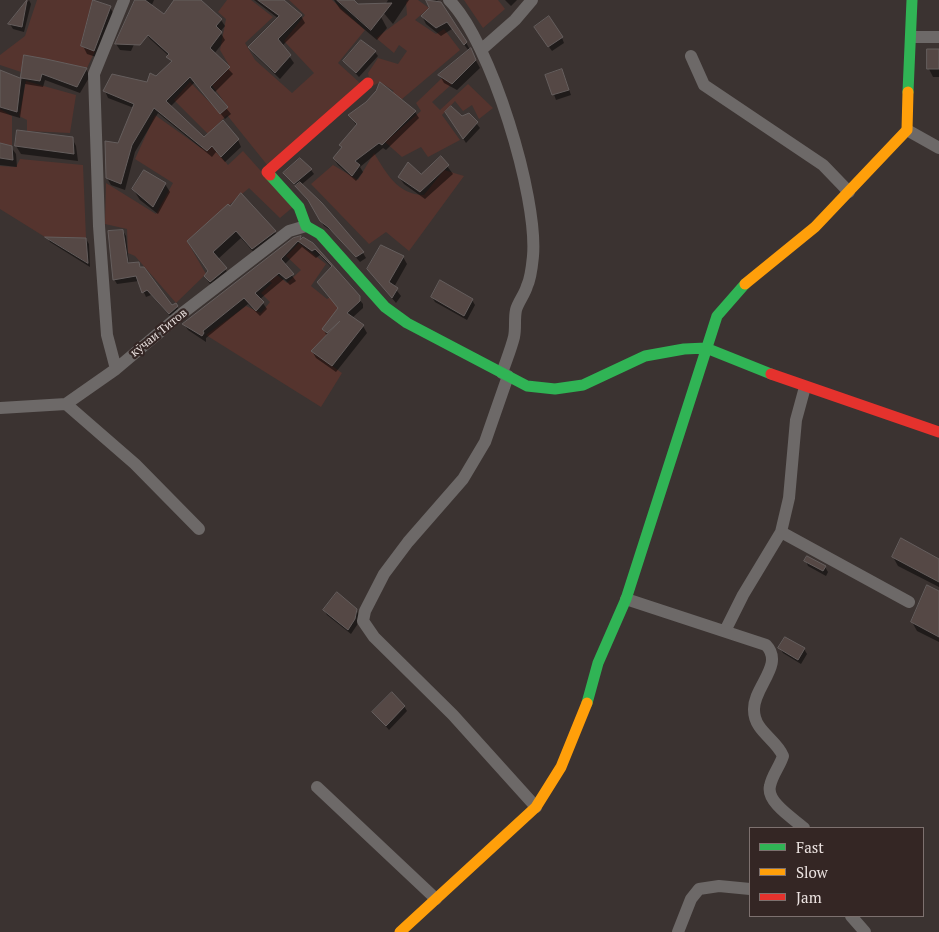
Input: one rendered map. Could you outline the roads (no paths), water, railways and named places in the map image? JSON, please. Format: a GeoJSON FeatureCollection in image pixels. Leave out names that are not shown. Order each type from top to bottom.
{"type":"FeatureCollection","features":[{"type":"Feature","properties":{"kind":"street"},"geometry":{"type":"LineString","coordinates":[[116,368],[107,335],[99,226],[94,74],[124,0]]}},
{"type":"Feature","properties":{"kind":"street"},"geometry":{"type":"LineString","coordinates":[[449,0],[457,8],[481,50],[517,147],[532,225],[533,256],[528,286],[516,309],[514,336],[505,375],[485,442],[464,479],[408,542],[384,574],[364,611],[363,621],[374,637],[453,715],[536,807]]}},
{"type":"Feature","properties":{"kind":"street"},"geometry":{"type":"LineString","coordinates":[[481,50],[515,20],[532,0]]}},
{"type":"Feature","properties":{"kind":"street"},"geometry":{"type":"LineString","coordinates":[[400,932],[536,807],[562,767],[583,717],[598,663],[626,599],[663,491],[717,316],[731,296],[748,279],[801,239],[849,192],[907,130],[912,0]]}},
{"type":"Feature","properties":{"kind":"street"},"geometry":{"type":"LineString","coordinates":[[911,37],[939,37]]}},
{"type":"Feature","properties":{"kind":"street"},"geometry":{"type":"LineString","coordinates":[[691,56],[704,85],[822,165],[849,192]]}},
{"type":"Feature","properties":{"kind":"street"},"geometry":{"type":"LineString","coordinates":[[368,83],[268,172],[299,207],[306,226],[320,234],[385,307],[408,323],[527,386],[555,389],[583,385],[645,356],[684,349],[706,348],[805,387],[939,432]]}},
{"type":"Feature","properties":{"kind":"street"},"geometry":{"type":"LineString","coordinates":[[907,130],[939,148]]}},
{"type":"Feature","properties":{"kind":"street","name":"кӯчаи Титов"},"geometry":{"type":"LineString","coordinates":[[66,404],[116,368],[180,315],[289,231],[306,226]]}},
{"type":"Feature","properties":{"kind":"street"},"geometry":{"type":"LineString","coordinates":[[725,632],[743,595],[781,532],[789,498],[796,420],[805,387]]}},
{"type":"Feature","properties":{"kind":"street"},"geometry":{"type":"LineString","coordinates":[[0,408],[66,404],[135,464],[198,529]]}},
{"type":"Feature","properties":{"kind":"street"},"geometry":{"type":"LineString","coordinates":[[781,532],[909,602]]}},
{"type":"Feature","properties":{"kind":"street"},"geometry":{"type":"LineString","coordinates":[[626,599],[766,645],[772,652],[773,660],[753,709],[761,731],[781,750],[783,756],[770,784],[769,792],[773,799],[803,827]]}},
{"type":"Feature","properties":{"kind":"street"},"geometry":{"type":"LineString","coordinates":[[318,787],[436,898]]}},
{"type":"Feature","properties":{"kind":"street"},"geometry":{"type":"LineString","coordinates":[[678,932],[691,899],[699,889],[719,886],[749,889]]}},
{"type":"Feature","properties":{"kind":"street"},"geometry":{"type":"LineString","coordinates":[[852,917],[865,932]]}}]}
